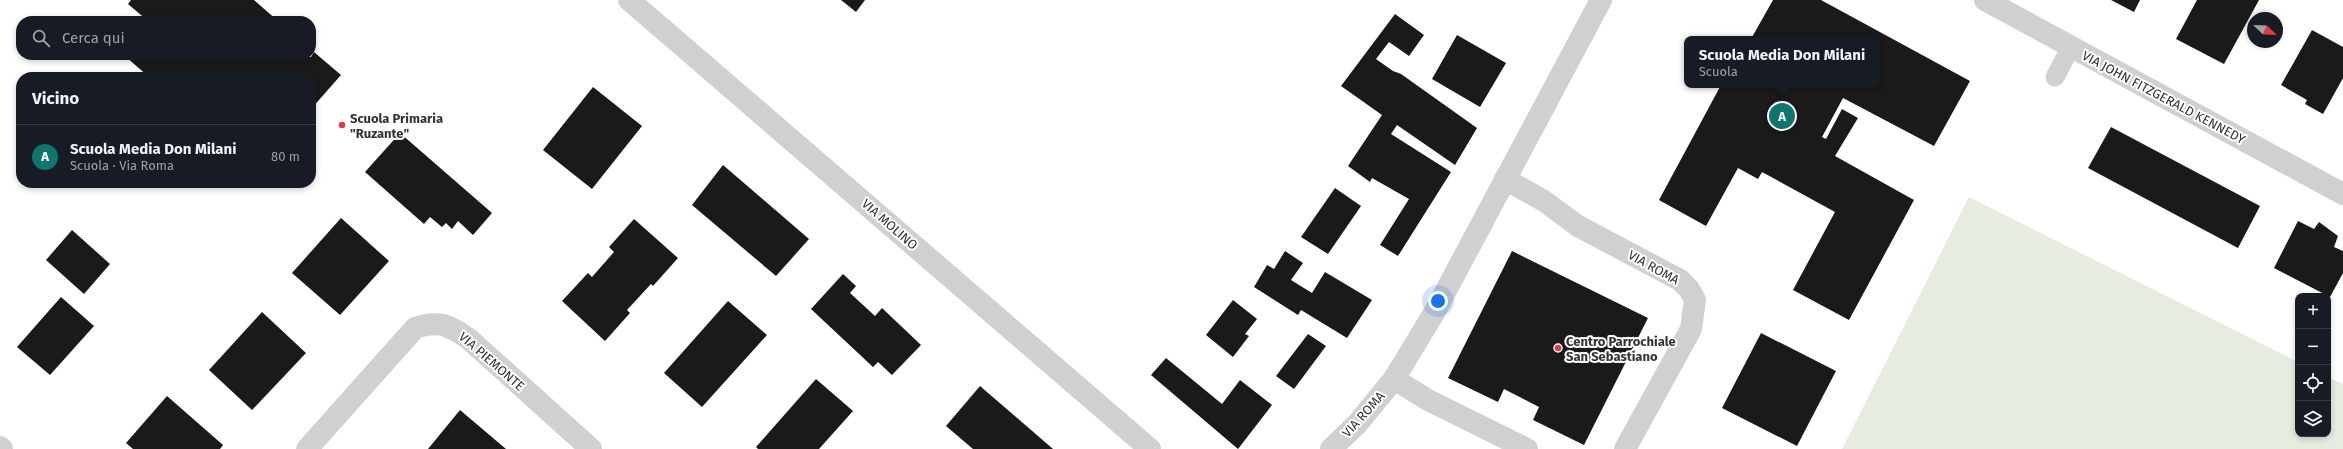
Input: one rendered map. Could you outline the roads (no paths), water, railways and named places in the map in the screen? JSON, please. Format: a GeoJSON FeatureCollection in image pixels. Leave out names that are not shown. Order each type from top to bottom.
{"type":"FeatureCollection","features":[{"type":"Feature","properties":{"kind":"street","name":"VIA MOLINO"},"geometry":{"type":"LineString","coordinates":[[629,0],[1145,447]]}},
{"type":"Feature","properties":{"kind":"street","name":"VIA ROMA"},"geometry":{"type":"LineString","coordinates":[[1331,449],[1358,423],[1394,379],[1434,313],[1601,0]]}},
{"type":"Feature","properties":{"kind":"street","name":"VIA JOHN FITZGERALD KENNEDY"},"geometry":{"type":"LineString","coordinates":[[1985,0],[2343,194]]}},
{"type":"Feature","properties":{"kind":"street","name":"VIA ROMA"},"geometry":{"type":"LineString","coordinates":[[1506,179],[1544,201],[1578,226],[1680,280],[1689,289],[1695,300],[1695,314],[1691,329],[1625,449]]}},
{"type":"Feature","properties":{"kind":"street","name":"VIA PIEMONTE"},"geometry":{"type":"LineString","coordinates":[[307,449],[416,328],[430,323],[442,324],[455,329],[469,339],[591,449]]}},
{"type":"Feature","properties":{"kind":"street","name":"VIA ROMA"},"geometry":{"type":"LineString","coordinates":[[1394,379],[1428,400],[1527,449]]}},
{"type":"Feature","properties":{"kind":"lane"},"geometry":{"type":"LineString","coordinates":[[2055,78],[2071,47]]}},
{"type":"Feature","properties":{"kind":"place","name":"Scuola Media Don Milani"},"geometry":{"type":"Point","coordinates":[1782,116]}},
{"type":"Feature","properties":{"kind":"place","name":"Scuola Primaria \"Ruzante\""},"geometry":{"type":"Point","coordinates":[342,125]}},
{"type":"Feature","properties":{"kind":"place","name":"Centro Parrochiale San Sebastiano"},"geometry":{"type":"Point","coordinates":[1558,348]}}]}
